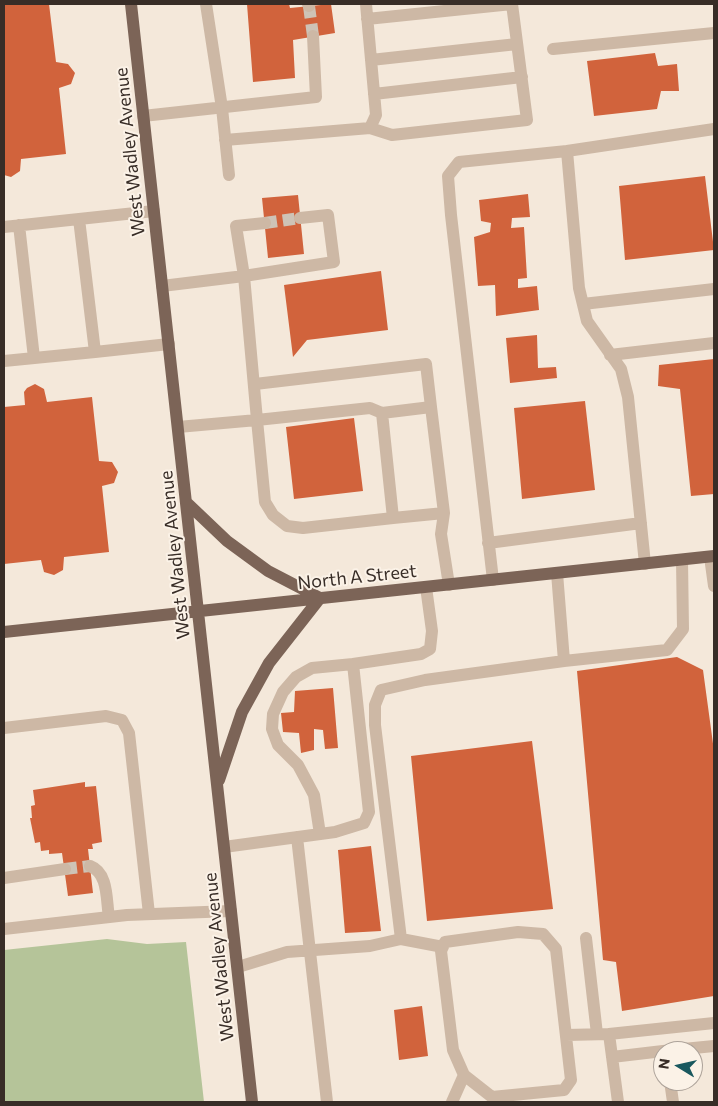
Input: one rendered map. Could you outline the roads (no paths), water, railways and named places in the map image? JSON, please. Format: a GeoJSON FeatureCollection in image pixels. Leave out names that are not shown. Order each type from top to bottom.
{"type":"FeatureCollection","features":[{"type":"Feature","properties":{"kind":"main road","name":"West Wadley Avenue"},"geometry":{"type":"LineString","coordinates":[[130,4],[252,1102]]}},
{"type":"Feature","properties":{"kind":"main road"},"geometry":{"type":"LineString","coordinates":[[186,502],[227,541],[268,571],[320,598],[269,663],[242,712],[218,784]]}},
{"type":"Feature","properties":{"kind":"main road","name":"North A Street"},"geometry":{"type":"LineString","coordinates":[[4,632],[712,556]]}},
{"type":"Feature","properties":{"kind":"lane"},"geometry":{"type":"LineString","coordinates":[[206,4],[222,108],[229,175]]}},
{"type":"Feature","properties":{"kind":"lane"},"geometry":{"type":"LineString","coordinates":[[366,4],[376,115],[370,128]]}},
{"type":"Feature","properties":{"kind":"lane"},"geometry":{"type":"LineString","coordinates":[[225,140],[370,128],[392,135],[528,120],[512,4],[367,19]]}},
{"type":"Feature","properties":{"kind":"lane"},"geometry":{"type":"LineString","coordinates":[[553,49],[714,33]]}},
{"type":"Feature","properties":{"kind":"lane"},"geometry":{"type":"LineString","coordinates":[[143,116],[316,96],[313,36]]}},
{"type":"Feature","properties":{"kind":"lane"},"geometry":{"type":"LineString","coordinates":[[371,60],[517,44]]}},
{"type":"Feature","properties":{"kind":"lane"},"geometry":{"type":"LineString","coordinates":[[374,94],[522,77]]}},
{"type":"Feature","properties":{"kind":"lane"},"geometry":{"type":"LineString","coordinates":[[492,580],[450,215],[448,176],[459,162],[567,150],[714,129]]}},
{"type":"Feature","properties":{"kind":"lane"},"geometry":{"type":"LineString","coordinates":[[567,150],[579,288],[587,322],[621,370],[628,397],[645,564]]}},
{"type":"Feature","properties":{"kind":"lane"},"geometry":{"type":"LineString","coordinates":[[4,227],[154,211]]}},
{"type":"Feature","properties":{"kind":"lane"},"geometry":{"type":"LineString","coordinates":[[162,286],[334,262],[328,215],[300,218]]}},
{"type":"Feature","properties":{"kind":"lane"},"geometry":{"type":"LineString","coordinates":[[79,219],[95,352]]}},
{"type":"Feature","properties":{"kind":"lane"},"geometry":{"type":"LineString","coordinates":[[264,223],[236,226],[244,276],[265,502],[273,516],[287,526],[303,528],[444,513]]}},
{"type":"Feature","properties":{"kind":"lane"},"geometry":{"type":"LineString","coordinates":[[19,225],[34,358]]}},
{"type":"Feature","properties":{"kind":"lane"},"geometry":{"type":"LineString","coordinates":[[583,304],[714,289]]}},
{"type":"Feature","properties":{"kind":"lane"},"geometry":{"type":"LineString","coordinates":[[610,356],[714,343]]}},
{"type":"Feature","properties":{"kind":"lane"},"geometry":{"type":"LineString","coordinates":[[4,361],[169,344]]}},
{"type":"Feature","properties":{"kind":"lane"},"geometry":{"type":"LineString","coordinates":[[255,384],[426,364],[444,513],[441,534],[449,585]]}},
{"type":"Feature","properties":{"kind":"lane"},"geometry":{"type":"LineString","coordinates":[[178,427],[370,408],[382,413],[431,408]]}},
{"type":"Feature","properties":{"kind":"lane"},"geometry":{"type":"LineString","coordinates":[[382,413],[392,518]]}},
{"type":"Feature","properties":{"kind":"lane"},"geometry":{"type":"LineString","coordinates":[[488,543],[641,523]]}},
{"type":"Feature","properties":{"kind":"lane"},"geometry":{"type":"LineString","coordinates":[[712,556],[714,586]]}},
{"type":"Feature","properties":{"kind":"lane"},"geometry":{"type":"LineString","coordinates":[[401,940],[375,725],[375,705],[382,690],[425,680],[564,661],[667,650],[683,629],[682,560]]}},
{"type":"Feature","properties":{"kind":"lane"},"geometry":{"type":"LineString","coordinates":[[557,573],[564,661]]}},
{"type":"Feature","properties":{"kind":"lane"},"geometry":{"type":"LineString","coordinates":[[320,834],[314,795],[298,765],[278,745],[272,729],[273,714],[283,692],[296,677],[312,668],[421,654],[430,649],[432,631],[426,587]]}},
{"type":"Feature","properties":{"kind":"lane"},"geometry":{"type":"LineString","coordinates":[[224,847],[320,834],[364,823],[369,812],[353,664]]}},
{"type":"Feature","properties":{"kind":"lane"},"geometry":{"type":"LineString","coordinates":[[4,728],[106,716],[122,720],[129,733],[150,914]]}},
{"type":"Feature","properties":{"kind":"lane"},"geometry":{"type":"LineString","coordinates":[[297,837],[327,1102]]}},
{"type":"Feature","properties":{"kind":"lane"},"geometry":{"type":"LineString","coordinates":[[90,866],[96,868],[103,877],[108,918]]}},
{"type":"Feature","properties":{"kind":"lane"},"geometry":{"type":"LineString","coordinates":[[4,878],[64,870]]}},
{"type":"Feature","properties":{"kind":"lane"},"geometry":{"type":"LineString","coordinates":[[4,929],[150,914],[231,911]]}},
{"type":"Feature","properties":{"kind":"lane"},"geometry":{"type":"LineString","coordinates":[[518,932],[543,934],[556,949],[571,1080],[564,1090],[492,1098],[464,1075],[453,1050],[441,951],[443,947],[445,942],[518,932]]}},
{"type":"Feature","properties":{"kind":"lane"},"geometry":{"type":"LineString","coordinates":[[586,938],[603,1034],[612,1057],[618,1102]]}},
{"type":"Feature","properties":{"kind":"lane"},"geometry":{"type":"LineString","coordinates":[[238,967],[287,952],[370,946],[401,940],[443,947]]}},
{"type":"Feature","properties":{"kind":"lane"},"geometry":{"type":"LineString","coordinates":[[566,1035],[603,1034],[714,1023]]}},
{"type":"Feature","properties":{"kind":"lane"},"geometry":{"type":"LineString","coordinates":[[612,1057],[653,1052]]}},
{"type":"Feature","properties":{"kind":"lane"},"geometry":{"type":"LineString","coordinates":[[452,1102],[464,1075]]}},
{"type":"Feature","properties":{"kind":"tunnel"},"geometry":{"type":"LineString","coordinates":[[309,6],[313,36]]}},
{"type":"Feature","properties":{"kind":"tunnel"},"geometry":{"type":"LineString","coordinates":[[265,223],[300,218]]}},
{"type":"Feature","properties":{"kind":"tunnel"},"geometry":{"type":"LineString","coordinates":[[65,869],[90,866]]}}]}
